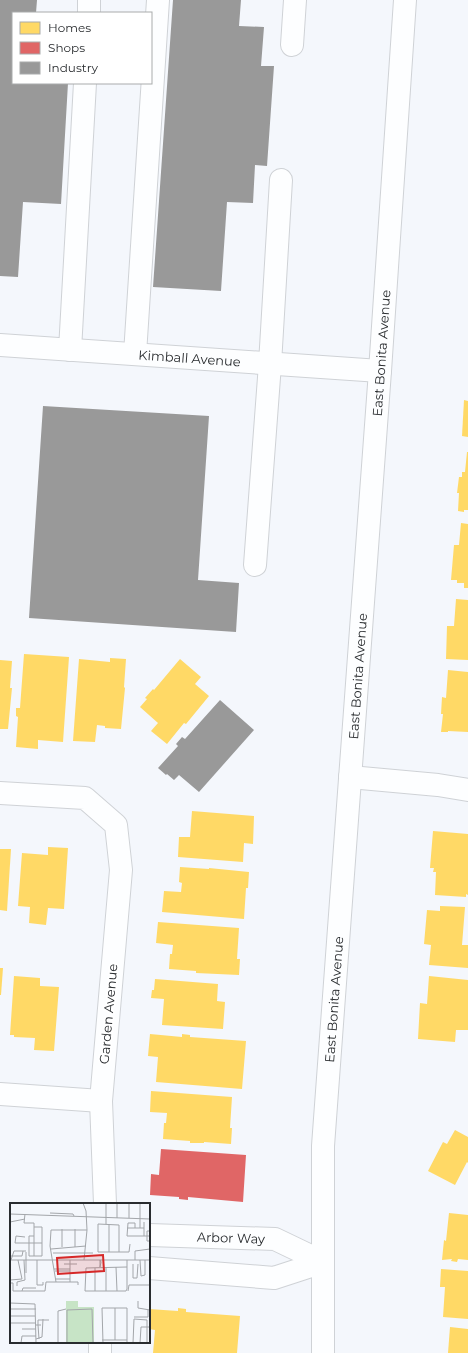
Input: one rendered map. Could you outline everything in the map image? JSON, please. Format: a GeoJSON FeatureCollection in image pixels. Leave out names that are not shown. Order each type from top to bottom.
{"type":"FeatureCollection","features":[{"type":"Feature","properties":{"kind":"street"},"geometry":{"type":"LineString","coordinates":[[89,12],[90,0]]}},
{"type":"Feature","properties":{"kind":"street"},"geometry":{"type":"LineString","coordinates":[[135,354],[158,0]]}},
{"type":"Feature","properties":{"kind":"street"},"geometry":{"type":"LineString","coordinates":[[292,45],[295,0]]}},
{"type":"Feature","properties":{"kind":"street","name":"East Bonita Avenue"},"geometry":{"type":"LineString","coordinates":[[324,1353],[323,1146],[380,371],[405,0]]}},
{"type":"Feature","properties":{"kind":"street"},"geometry":{"type":"LineString","coordinates":[[70,350],[85,84]]}},
{"type":"Feature","properties":{"kind":"street"},"geometry":{"type":"LineString","coordinates":[[255,565],[270,364],[281,180]]}},
{"type":"Feature","properties":{"kind":"street","name":"Kimball Avenue"},"geometry":{"type":"LineString","coordinates":[[0,345],[380,371]]}},
{"type":"Feature","properties":{"kind":"street"},"geometry":{"type":"LineString","coordinates":[[350,777],[438,785],[468,790]]}},
{"type":"Feature","properties":{"kind":"street","name":"Garden Avenue"},"geometry":{"type":"LineString","coordinates":[[0,793],[85,798],[116,825],[121,870],[101,1101],[105,1203]]}},
{"type":"Feature","properties":{"kind":"street"},"geometry":{"type":"LineString","coordinates":[[0,1094],[101,1101]]}},
{"type":"Feature","properties":{"kind":"street","name":"Arbor Way"},"geometry":{"type":"LineString","coordinates":[[150,1234],[275,1239],[323,1262]]}},
{"type":"Feature","properties":{"kind":"street"},"geometry":{"type":"LineString","coordinates":[[150,1268],[274,1278],[323,1262]]}},
{"type":"Feature","properties":{"kind":"building: Homes"},"geometry":{"type":"Polygon","coordinates":[[[464,400],[468,401],[468,437],[462,436],[464,400]]]}},
{"type":"Feature","properties":{"kind":"building: Homes"},"geometry":{"type":"Polygon","coordinates":[[[467,452],[468,510],[464,510],[464,512],[458,511],[459,493],[457,493],[459,477],[462,477],[462,472],[465,472],[467,452]]]}},
{"type":"Feature","properties":{"kind":"building: Homes"},"geometry":{"type":"Polygon","coordinates":[[[461,523],[468,524],[468,588],[464,588],[464,583],[457,583],[457,580],[451,580],[454,545],[459,545],[461,523]]]}},
{"type":"Feature","properties":{"kind":"building: Homes"},"geometry":{"type":"Polygon","coordinates":[[[456,599],[468,600],[468,660],[446,659],[447,626],[454,626],[456,599]]]}},
{"type":"Feature","properties":{"kind":"building: Homes"},"geometry":{"type":"Polygon","coordinates":[[[24,654],[69,657],[63,742],[38,740],[38,749],[16,747],[18,717],[16,716],[16,708],[20,708],[24,654]]]}},
{"type":"Feature","properties":{"kind":"building: Homes"},"geometry":{"type":"Polygon","coordinates":[[[110,658],[126,659],[121,729],[105,728],[105,726],[97,725],[95,742],[73,741],[79,659],[110,662],[110,658]]]}},
{"type":"Feature","properties":{"kind":"building: Homes"},"geometry":{"type":"Polygon","coordinates":[[[180,659],[201,677],[195,684],[209,696],[167,744],[151,731],[158,723],[140,707],[147,699],[145,698],[153,689],[154,690],[180,659]]]}},
{"type":"Feature","properties":{"kind":"building: Homes"},"geometry":{"type":"Polygon","coordinates":[[[0,660],[12,661],[10,688],[12,688],[8,729],[0,729],[0,660]]]}},
{"type":"Feature","properties":{"kind":"building: Homes"},"geometry":{"type":"Polygon","coordinates":[[[448,670],[468,672],[468,732],[441,732],[443,714],[441,714],[442,697],[446,698],[448,670]]]}},
{"type":"Feature","properties":{"kind":"building: Homes"},"geometry":{"type":"Polygon","coordinates":[[[192,811],[254,816],[253,844],[244,843],[243,862],[178,857],[179,837],[190,837],[192,811]]]}},
{"type":"Feature","properties":{"kind":"building: Homes"},"geometry":{"type":"Polygon","coordinates":[[[433,831],[468,834],[468,895],[466,894],[466,897],[435,895],[436,872],[433,872],[434,868],[430,868],[433,831]]]}},
{"type":"Feature","properties":{"kind":"building: Homes"},"geometry":{"type":"Polygon","coordinates":[[[48,847],[68,848],[64,909],[48,908],[46,925],[29,923],[30,907],[18,906],[22,853],[48,855],[48,847]]]}},
{"type":"Feature","properties":{"kind":"building: Homes"},"geometry":{"type":"Polygon","coordinates":[[[0,849],[11,849],[7,911],[0,910],[0,849]]]}},
{"type":"Feature","properties":{"kind":"building: Homes"},"geometry":{"type":"Polygon","coordinates":[[[180,867],[249,872],[248,888],[246,888],[244,919],[162,912],[164,891],[181,892],[182,883],[179,882],[180,867]]]}},
{"type":"Feature","properties":{"kind":"building: Homes"},"geometry":{"type":"Polygon","coordinates":[[[440,906],[465,907],[462,945],[468,945],[468,968],[429,965],[431,945],[424,944],[427,910],[440,911],[440,906]]]}},
{"type":"Feature","properties":{"kind":"building: Homes"},"geometry":{"type":"Polygon","coordinates":[[[158,922],[239,928],[237,959],[240,959],[239,975],[196,973],[196,971],[169,969],[170,954],[172,954],[173,945],[156,943],[158,922]]]}},
{"type":"Feature","properties":{"kind":"building: Homes"},"geometry":{"type":"Polygon","coordinates":[[[0,968],[3,968],[1,995],[0,995],[0,968]]]}},
{"type":"Feature","properties":{"kind":"building: Homes"},"geometry":{"type":"Polygon","coordinates":[[[14,976],[40,978],[40,986],[59,987],[54,1051],[34,1050],[35,1038],[14,1037],[14,1035],[10,1035],[14,976]]]}},
{"type":"Feature","properties":{"kind":"building: Homes"},"geometry":{"type":"Polygon","coordinates":[[[429,976],[468,980],[468,1030],[456,1030],[455,1042],[418,1039],[420,1003],[427,1004],[429,976]]]}},
{"type":"Feature","properties":{"kind":"building: Homes"},"geometry":{"type":"Polygon","coordinates":[[[155,979],[218,984],[217,1001],[225,1002],[223,1029],[162,1025],[164,999],[151,998],[152,990],[154,990],[155,979]]]}},
{"type":"Feature","properties":{"kind":"building: Homes"},"geometry":{"type":"Polygon","coordinates":[[[150,1034],[182,1037],[182,1034],[190,1035],[190,1037],[246,1041],[242,1089],[156,1082],[158,1057],[148,1056],[150,1034]]]}},
{"type":"Feature","properties":{"kind":"building: Homes"},"geometry":{"type":"Polygon","coordinates":[[[151,1091],[232,1097],[230,1128],[232,1128],[231,1144],[204,1142],[190,1143],[190,1141],[163,1139],[164,1123],[166,1123],[167,1113],[150,1112],[151,1091]]]}},
{"type":"Feature","properties":{"kind":"building: Homes"},"geometry":{"type":"Polygon","coordinates":[[[455,1130],[468,1137],[468,1163],[467,1162],[455,1185],[428,1171],[443,1142],[447,1144],[455,1130]]]}},
{"type":"Feature","properties":{"kind":"building: Homes"},"geometry":{"type":"Polygon","coordinates":[[[449,1213],[468,1215],[468,1260],[458,1259],[457,1262],[451,1261],[452,1259],[442,1260],[449,1213]]]}},
{"type":"Feature","properties":{"kind":"building: Homes"},"geometry":{"type":"Polygon","coordinates":[[[441,1269],[468,1271],[468,1319],[443,1317],[445,1287],[440,1287],[441,1269]]]}},
{"type":"Feature","properties":{"kind":"building: Homes"},"geometry":{"type":"Polygon","coordinates":[[[178,1308],[186,1309],[186,1312],[240,1316],[237,1353],[153,1353],[155,1330],[150,1329],[150,1309],[178,1311],[178,1308]]]}},
{"type":"Feature","properties":{"kind":"building: Homes"},"geometry":{"type":"Polygon","coordinates":[[[450,1327],[468,1329],[468,1353],[448,1353],[450,1327]]]}},
{"type":"Feature","properties":{"kind":"building: Shops"},"geometry":{"type":"Polygon","coordinates":[[[161,1149],[246,1155],[243,1202],[188,1197],[188,1200],[179,1199],[179,1197],[150,1195],[151,1174],[159,1175],[161,1149]]]}},
{"type":"Feature","properties":{"kind":"building: Industry"},"geometry":{"type":"Polygon","coordinates":[[[0,0],[37,0],[36,12],[12,12],[12,84],[68,84],[61,204],[23,202],[18,277],[0,276],[0,0]]]}},
{"type":"Feature","properties":{"kind":"building: Industry"},"geometry":{"type":"Polygon","coordinates":[[[173,0],[241,0],[239,26],[264,27],[261,66],[274,66],[267,166],[255,165],[253,203],[227,202],[221,291],[153,287],[173,0]]]}},
{"type":"Feature","properties":{"kind":"building: Industry"},"geometry":{"type":"Polygon","coordinates":[[[43,406],[209,416],[198,580],[239,583],[236,632],[29,618],[43,406]]]}},
{"type":"Feature","properties":{"kind":"building: Industry"},"geometry":{"type":"Polygon","coordinates":[[[220,700],[254,730],[199,792],[179,775],[174,780],[158,768],[178,746],[176,744],[182,737],[185,739],[220,700]]]}}]}
